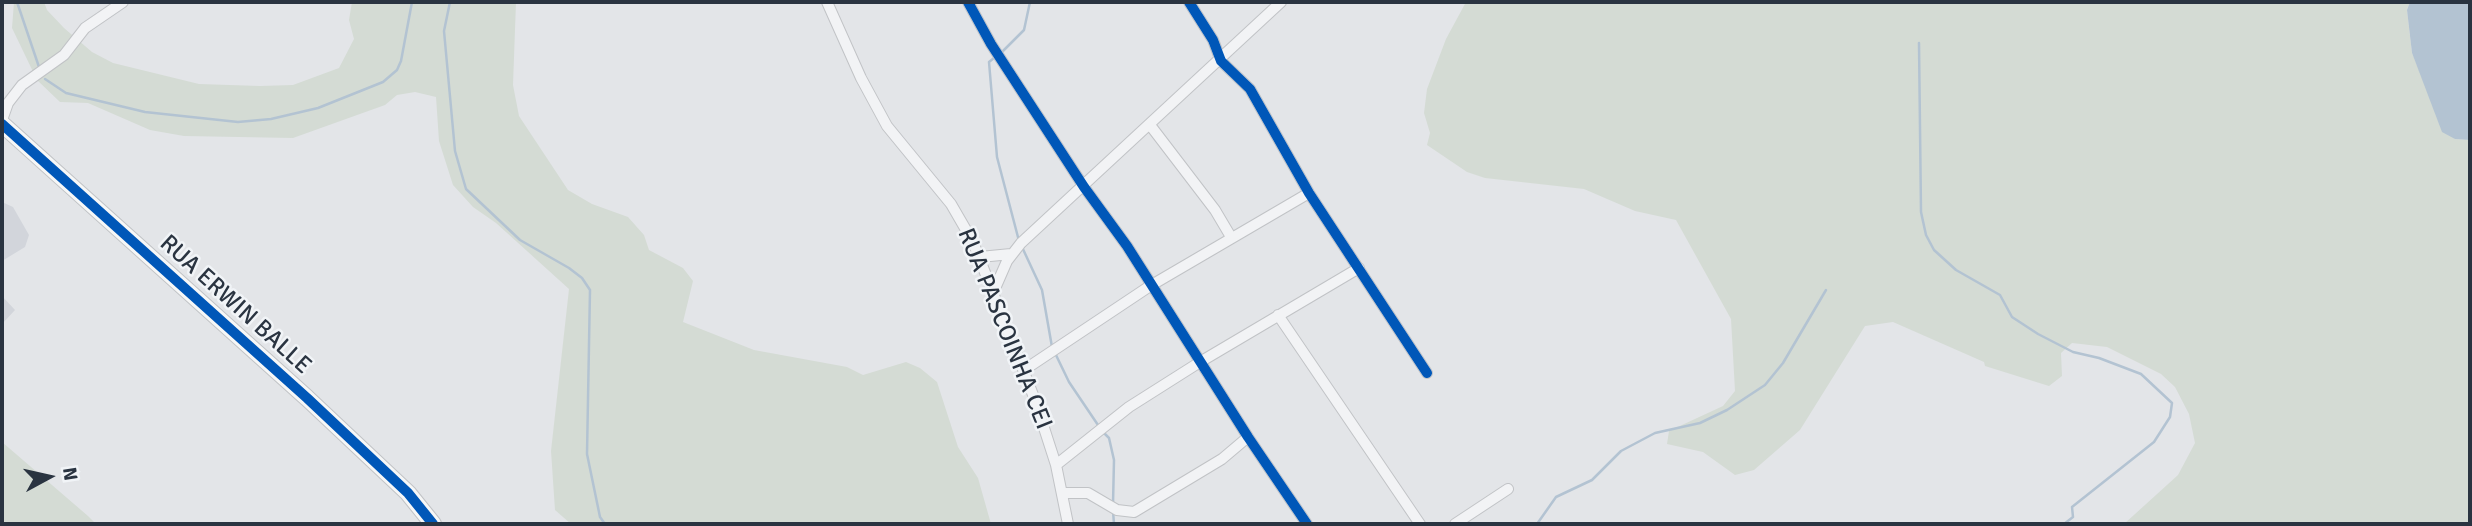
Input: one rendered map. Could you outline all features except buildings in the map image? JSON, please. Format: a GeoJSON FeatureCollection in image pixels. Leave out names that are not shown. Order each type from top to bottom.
{"type":"FeatureCollection","features":[{"type":"Feature","properties":{"kind":"street"},"geometry":{"type":"LineString","coordinates":[[2,122],[8,103],[22,85],[64,55],[81,32],[123,2]]}},
{"type":"Feature","properties":{"kind":"street","name":"RUA PASCOINHA CEI"},"geometry":{"type":"LineString","coordinates":[[827,2],[861,78],[887,126],[951,204],[980,257],[1024,370],[1056,465],[1068,524]]}},
{"type":"Feature","properties":{"kind":"street"},"geometry":{"type":"LineString","coordinates":[[968,2],[991,44],[1084,187],[1127,246],[1199,362],[1307,524]]}},
{"type":"Feature","properties":{"kind":"street"},"geometry":{"type":"LineString","coordinates":[[1189,2],[1213,40],[1221,61],[1250,89],[1309,193],[1427,373]]}},
{"type":"Feature","properties":{"kind":"street"},"geometry":{"type":"LineString","coordinates":[[993,293],[1011,254],[1221,61],[1281,2]]}},
{"type":"Feature","properties":{"kind":"street","name":"RUA ERWIN BALLE"},"geometry":{"type":"LineString","coordinates":[[2,122],[307,398],[408,493],[433,524]]}},
{"type":"Feature","properties":{"kind":"street"},"geometry":{"type":"LineString","coordinates":[[1150,125],[1215,209],[1231,237]]}},
{"type":"Feature","properties":{"kind":"street"},"geometry":{"type":"LineString","coordinates":[[1024,370],[1150,286],[1309,193]]}},
{"type":"Feature","properties":{"kind":"street"},"geometry":{"type":"LineString","coordinates":[[980,257],[1011,254]]}},
{"type":"Feature","properties":{"kind":"street"},"geometry":{"type":"LineString","coordinates":[[1056,465],[1109,421],[1199,362],[1359,268]]}},
{"type":"Feature","properties":{"kind":"street"},"geometry":{"type":"LineString","coordinates":[[1278,315],[1420,524]]}},
{"type":"Feature","properties":{"kind":"street"},"geometry":{"type":"LineString","coordinates":[[1062,493],[1088,493],[1116,510],[1133,512],[1222,459],[1248,437]]}},
{"type":"Feature","properties":{"kind":"street"},"geometry":{"type":"LineString","coordinates":[[1455,524],[1508,489]]}},
{"type":"Feature","properties":{"kind":"shaded area"},"geometry":{"type":"Polygon","coordinates":[[[14,2],[44,2],[47,10],[64,28],[92,52],[113,63],[199,84],[260,86],[293,85],[339,68],[354,39],[349,20],[352,2],[516,2],[513,85],[519,116],[568,190],[592,204],[628,217],[644,235],[649,250],[683,268],[693,281],[683,322],[754,350],[847,367],[863,375],[906,362],[920,368],[937,382],[958,447],[978,478],[991,524],[571,524],[555,510],[551,451],[569,289],[496,223],[473,207],[453,185],[439,141],[436,97],[415,92],[397,95],[385,105],[293,138],[184,136],[150,130],[88,103],[60,102],[37,80],[12,28],[14,2]]]}},
{"type":"Feature","properties":{"kind":"shaded area"},"geometry":{"type":"Polygon","coordinates":[[[1466,2],[2410,2],[2407,10],[2412,53],[2427,89],[2455,139],[2470,140],[2470,524],[2124,524],[2178,475],[2195,443],[2189,414],[2175,387],[2161,374],[2107,347],[2072,343],[2061,353],[2062,376],[2049,386],[1985,366],[1984,362],[1893,322],[1865,326],[1800,430],[1754,470],[1735,475],[1703,452],[1667,444],[1669,431],[1723,406],[1735,391],[1731,319],[1676,220],[1635,211],[1584,189],[1485,178],[1467,172],[1427,145],[1430,133],[1424,113],[1427,89],[1446,39],[1466,2]]]}},
{"type":"Feature","properties":{"kind":"shaded area"},"geometry":{"type":"Polygon","coordinates":[[[2,202],[13,207],[29,235],[25,247],[2,261],[2,202]]]}},
{"type":"Feature","properties":{"kind":"shaded area"},"geometry":{"type":"Polygon","coordinates":[[[2,296],[15,310],[2,324],[2,296]]]}},
{"type":"Feature","properties":{"kind":"shaded area"},"geometry":{"type":"Polygon","coordinates":[[[2,442],[88,516],[96,524],[2,524],[2,442]]]}},
{"type":"Feature","properties":{"kind":"water"},"geometry":{"type":"Polygon","coordinates":[[[2410,2],[2470,2],[2470,140],[2455,139],[2442,132],[2412,53],[2407,10],[2410,2]]]}},
{"type":"Feature","properties":{"kind":"waterway"},"geometry":{"type":"LineString","coordinates":[[17,2],[39,67]]}},
{"type":"Feature","properties":{"kind":"waterway"},"geometry":{"type":"LineString","coordinates":[[45,79],[66,93],[145,112],[238,122],[271,119],[318,108],[383,82],[397,70],[401,61],[412,2]]}},
{"type":"Feature","properties":{"kind":"waterway"},"geometry":{"type":"LineString","coordinates":[[450,2],[444,31],[455,151],[466,189],[520,240],[569,268],[582,278],[590,290],[587,454],[600,517],[605,524]]}},
{"type":"Feature","properties":{"kind":"waterway"},"geometry":{"type":"LineString","coordinates":[[1000,54],[1024,30],[1030,2]]}},
{"type":"Feature","properties":{"kind":"waterway"},"geometry":{"type":"LineString","coordinates":[[1919,43],[1921,212],[1926,235],[1934,250],[1956,270],[2000,295],[2012,317],[2038,334],[2073,352],[2099,358],[2141,374],[2172,403],[2170,417],[2154,442],[2072,507],[2073,517],[2064,524]]}},
{"type":"Feature","properties":{"kind":"waterway"},"geometry":{"type":"LineString","coordinates":[[994,58],[989,62],[997,157],[1019,241]]}},
{"type":"Feature","properties":{"kind":"waterway"},"geometry":{"type":"LineString","coordinates":[[1022,247],[1042,290],[1052,347]]}},
{"type":"Feature","properties":{"kind":"waterway"},"geometry":{"type":"LineString","coordinates":[[1537,524],[1556,497],[1592,480],[1621,451],[1655,433],[1700,423],[1727,410],[1765,385],[1783,363],[1826,290]]}},
{"type":"Feature","properties":{"kind":"waterway"},"geometry":{"type":"LineString","coordinates":[[1055,353],[1069,382],[1100,428]]}},
{"type":"Feature","properties":{"kind":"waterway"},"geometry":{"type":"LineString","coordinates":[[1104,433],[1109,438],[1114,460],[1113,504]]}},
{"type":"Feature","properties":{"kind":"waterway"},"geometry":{"type":"LineString","coordinates":[[1113,511],[1114,524]]}},
{"type":"Feature","properties":{"kind":"cycle path"},"geometry":{"type":"LineString","coordinates":[[968,2],[991,44],[1084,187],[1127,246],[1248,437],[1307,524]]}},
{"type":"Feature","properties":{"kind":"cycle path"},"geometry":{"type":"LineString","coordinates":[[1189,2],[1213,40],[1221,61],[1250,89],[1309,193],[1427,373]]}},
{"type":"Feature","properties":{"kind":"cycle path"},"geometry":{"type":"LineString","coordinates":[[2,124],[307,398],[408,493],[433,524]]}}]}
